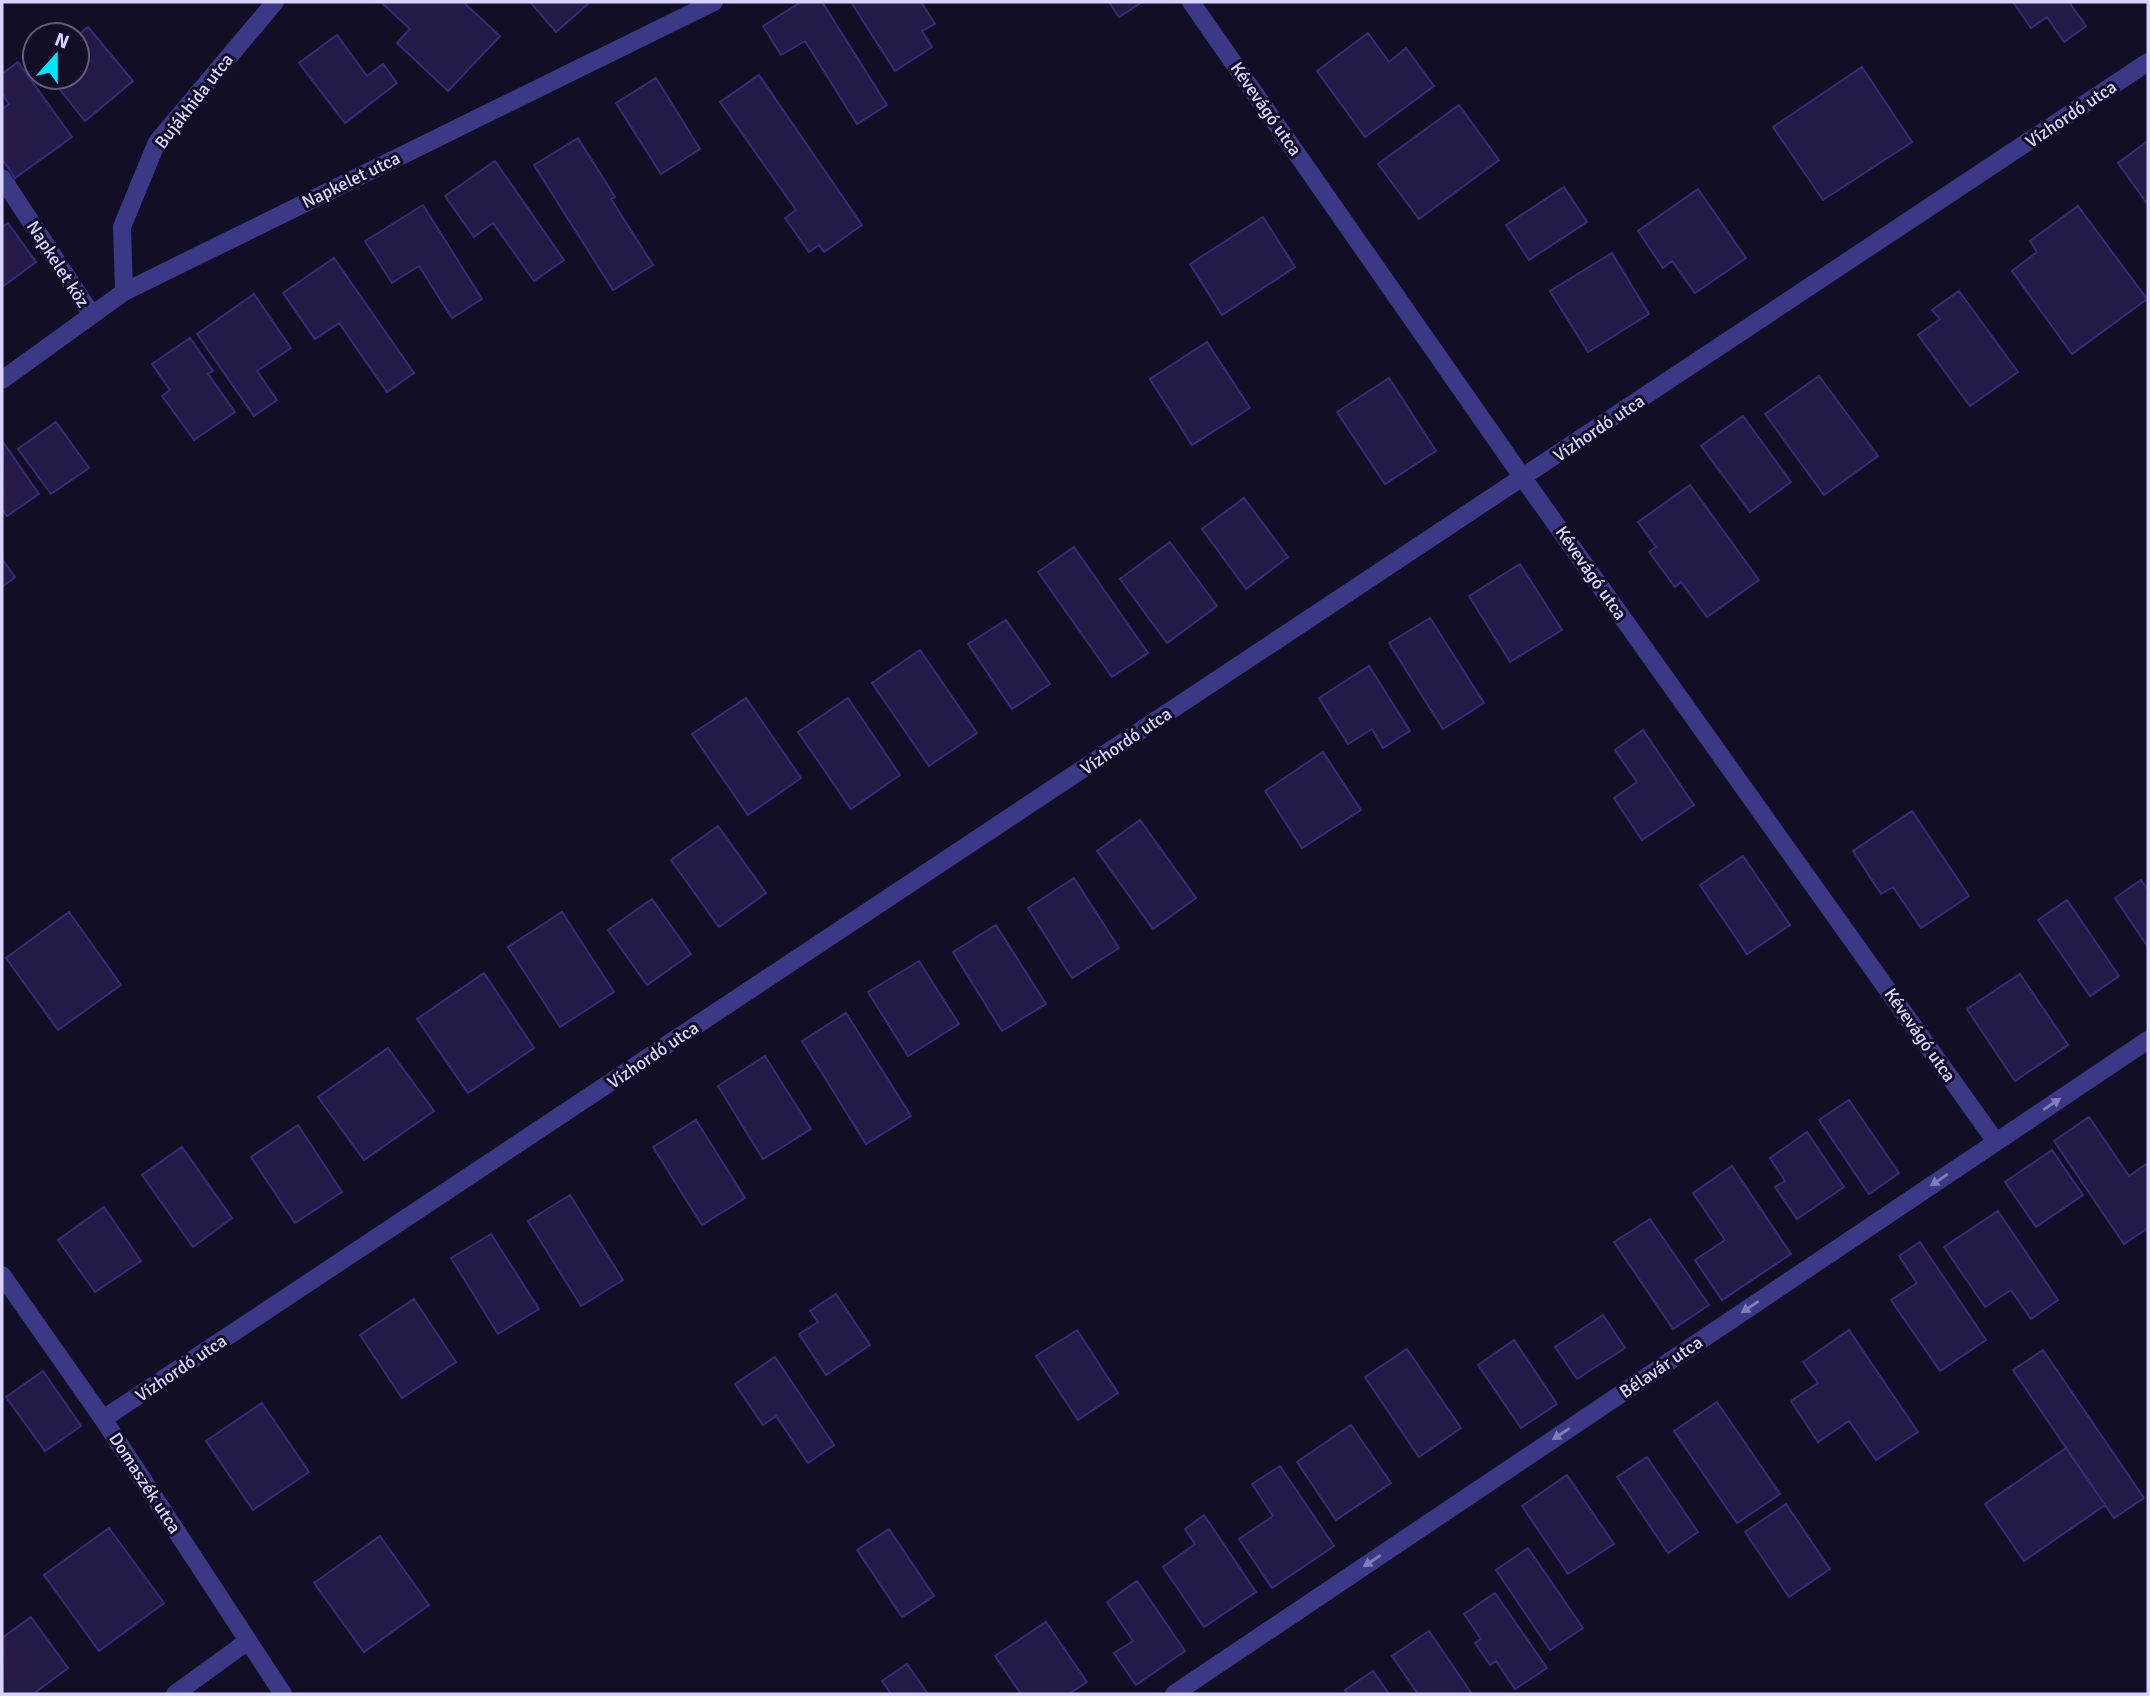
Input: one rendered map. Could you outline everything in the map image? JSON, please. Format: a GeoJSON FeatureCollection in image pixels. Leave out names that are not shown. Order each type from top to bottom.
{"type":"FeatureCollection","features":[{"type":"Feature","properties":{"kind":"street","name":"Bujákhida utca"},"geometry":{"type":"LineString","coordinates":[[124,292],[122,227],[157,142],[275,2]]}},
{"type":"Feature","properties":{"kind":"street","name":"Napkelet utca"},"geometry":{"type":"LineString","coordinates":[[2,380],[124,292],[714,2]]}},
{"type":"Feature","properties":{"kind":"street","name":"Kévevágó utca"},"geometry":{"type":"LineString","coordinates":[[1191,2],[1523,478],[1996,1142]]}},
{"type":"Feature","properties":{"kind":"street","name":"Vízhordó utca"},"geometry":{"type":"LineString","coordinates":[[103,1419],[2148,62]]}},
{"type":"Feature","properties":{"kind":"street","name":"Napkelet köz"},"geometry":{"type":"LineString","coordinates":[[2,178],[92,315]]}},
{"type":"Feature","properties":{"kind":"street","name":"Bélavár utca"},"geometry":{"type":"LineString","coordinates":[[1174,1694],[2148,1041]]}},
{"type":"Feature","properties":{"kind":"street","name":"Domaszék utca"},"geometry":{"type":"LineString","coordinates":[[2,1275],[103,1419],[284,1694]]}},
{"type":"Feature","properties":{"kind":"street"},"geometry":{"type":"LineString","coordinates":[[175,1694],[248,1641]]}},
{"type":"Feature","properties":{"kind":"building"},"geometry":{"type":"Polygon","coordinates":[[[381,2],[463,2],[500,36],[448,91],[397,43],[410,29],[381,2]]]}},
{"type":"Feature","properties":{"kind":"building"},"geometry":{"type":"Polygon","coordinates":[[[530,2],[590,2],[556,32],[530,2]]]}},
{"type":"Feature","properties":{"kind":"building"},"geometry":{"type":"Polygon","coordinates":[[[801,2],[822,2],[887,105],[857,124],[805,41],[781,55],[763,26],[801,2]]]}},
{"type":"Feature","properties":{"kind":"building"},"geometry":{"type":"Polygon","coordinates":[[[851,2],[921,2],[935,24],[922,31],[932,47],[895,71],[851,2]]]}},
{"type":"Feature","properties":{"kind":"building"},"geometry":{"type":"Polygon","coordinates":[[[1109,2],[1142,2],[1119,17],[1109,2]]]}},
{"type":"Feature","properties":{"kind":"building"},"geometry":{"type":"Polygon","coordinates":[[[2013,2],[2069,2],[2086,26],[2064,42],[2047,17],[2031,28],[2013,2]]]}},
{"type":"Feature","properties":{"kind":"building"},"geometry":{"type":"Polygon","coordinates":[[[91,31],[133,81],[85,121],[61,91],[91,91],[91,31]]]}},
{"type":"Feature","properties":{"kind":"building"},"geometry":{"type":"Polygon","coordinates":[[[1368,33],[1389,62],[1406,48],[1434,86],[1365,137],[1317,71],[1368,33]]]}},
{"type":"Feature","properties":{"kind":"building"},"geometry":{"type":"Polygon","coordinates":[[[337,35],[367,76],[383,64],[397,83],[345,123],[299,63],[337,35]]]}},
{"type":"Feature","properties":{"kind":"building"},"geometry":{"type":"Polygon","coordinates":[[[18,62],[21,66],[21,91],[39,91],[72,137],[15,178],[2,159],[2,109],[9,104],[2,94],[2,74],[18,62]]]}},
{"type":"Feature","properties":{"kind":"building"},"geometry":{"type":"Polygon","coordinates":[[[1862,67],[1912,142],[1823,200],[1773,127],[1862,67]]]}},
{"type":"Feature","properties":{"kind":"building"},"geometry":{"type":"Polygon","coordinates":[[[759,75],[862,225],[824,252],[819,245],[809,252],[785,218],[796,210],[720,102],[759,75]]]}},
{"type":"Feature","properties":{"kind":"building"},"geometry":{"type":"Polygon","coordinates":[[[656,78],[700,149],[661,174],[616,103],[656,78]]]}},
{"type":"Feature","properties":{"kind":"building"},"geometry":{"type":"Polygon","coordinates":[[[1459,105],[1499,160],[1419,219],[1378,164],[1459,105]]]}},
{"type":"Feature","properties":{"kind":"building"},"geometry":{"type":"Polygon","coordinates":[[[578,138],[615,197],[611,199],[653,265],[613,290],[534,165],[578,138]]]}},
{"type":"Feature","properties":{"kind":"building"},"geometry":{"type":"Polygon","coordinates":[[[2148,141],[2148,205],[2118,163],[2148,141]]]}},
{"type":"Feature","properties":{"kind":"building"},"geometry":{"type":"Polygon","coordinates":[[[495,161],[564,260],[534,281],[493,223],[474,237],[445,196],[495,161]]]}},
{"type":"Feature","properties":{"kind":"building"},"geometry":{"type":"Polygon","coordinates":[[[1564,187],[1587,222],[1529,260],[1506,225],[1564,187]]]}},
{"type":"Feature","properties":{"kind":"building"},"geometry":{"type":"Polygon","coordinates":[[[1698,189],[1746,258],[1695,293],[1672,261],[1663,268],[1638,231],[1698,189]]]}},
{"type":"Feature","properties":{"kind":"building"},"geometry":{"type":"Polygon","coordinates":[[[423,205],[482,299],[452,318],[419,266],[392,283],[365,241],[423,205]]]}},
{"type":"Feature","properties":{"kind":"building"},"geometry":{"type":"Polygon","coordinates":[[[2078,206],[2147,299],[2072,354],[2012,271],[2037,252],[2030,241],[2078,206]]]}},
{"type":"Feature","properties":{"kind":"building"},"geometry":{"type":"Polygon","coordinates":[[[1263,217],[1295,267],[1222,315],[1190,264],[1263,217]]]}},
{"type":"Feature","properties":{"kind":"building"},"geometry":{"type":"Polygon","coordinates":[[[8,223],[36,262],[2,287],[2,227],[8,223]]]}},
{"type":"Feature","properties":{"kind":"building"},"geometry":{"type":"Polygon","coordinates":[[[1612,253],[1649,314],[1588,352],[1550,291],[1612,253]]]}},
{"type":"Feature","properties":{"kind":"building"},"geometry":{"type":"Polygon","coordinates":[[[334,258],[414,373],[387,392],[339,323],[315,339],[283,293],[334,258]]]}},
{"type":"Feature","properties":{"kind":"building"},"geometry":{"type":"Polygon","coordinates":[[[1959,291],[2018,372],[1970,406],[1918,335],[1940,319],[1932,310],[1959,291]]]}},
{"type":"Feature","properties":{"kind":"building"},"geometry":{"type":"Polygon","coordinates":[[[254,294],[291,348],[257,371],[277,400],[254,416],[197,334],[254,294]]]}},
{"type":"Feature","properties":{"kind":"building"},"geometry":{"type":"Polygon","coordinates":[[[190,338],[213,371],[208,374],[235,412],[194,440],[162,396],[170,390],[152,364],[190,338]]]}},
{"type":"Feature","properties":{"kind":"building"},"geometry":{"type":"Polygon","coordinates":[[[1207,342],[1250,408],[1192,445],[1150,379],[1207,342]]]}},
{"type":"Feature","properties":{"kind":"building"},"geometry":{"type":"Polygon","coordinates":[[[1819,376],[1878,456],[1824,495],[1765,414],[1819,376]]]}},
{"type":"Feature","properties":{"kind":"building"},"geometry":{"type":"Polygon","coordinates":[[[1389,378],[1436,451],[1385,484],[1337,412],[1389,378]]]}},
{"type":"Feature","properties":{"kind":"building"},"geometry":{"type":"Polygon","coordinates":[[[1743,416],[1791,482],[1750,512],[1701,446],[1743,416]]]}},
{"type":"Feature","properties":{"kind":"building"},"geometry":{"type":"Polygon","coordinates":[[[56,422],[89,468],[51,494],[18,449],[56,422]]]}},
{"type":"Feature","properties":{"kind":"building"},"geometry":{"type":"Polygon","coordinates":[[[3,442],[39,494],[7,516],[2,509],[3,442]]]}},
{"type":"Feature","properties":{"kind":"building"},"geometry":{"type":"Polygon","coordinates":[[[1690,485],[1759,580],[1707,617],[1681,582],[1675,587],[1649,552],[1656,547],[1638,522],[1690,485]]]}},
{"type":"Feature","properties":{"kind":"building"},"geometry":{"type":"Polygon","coordinates":[[[1244,498],[1288,557],[1246,589],[1202,529],[1244,498]]]}},
{"type":"Feature","properties":{"kind":"building"},"geometry":{"type":"Polygon","coordinates":[[[1170,542],[1217,606],[1167,643],[1120,579],[1170,542]]]}},
{"type":"Feature","properties":{"kind":"building"},"geometry":{"type":"Polygon","coordinates":[[[1074,547],[1148,653],[1112,677],[1038,572],[1074,547]]]}},
{"type":"Feature","properties":{"kind":"building"},"geometry":{"type":"Polygon","coordinates":[[[2,559],[15,577],[2,587],[2,559]]]}},
{"type":"Feature","properties":{"kind":"building"},"geometry":{"type":"Polygon","coordinates":[[[1520,564],[1562,630],[1510,662],[1469,596],[1520,564]]]}},
{"type":"Feature","properties":{"kind":"building"},"geometry":{"type":"Polygon","coordinates":[[[1430,618],[1484,703],[1443,729],[1389,643],[1430,618]]]}},
{"type":"Feature","properties":{"kind":"building"},"geometry":{"type":"Polygon","coordinates":[[[1006,620],[1050,684],[1012,709],[968,644],[1006,620]]]}},
{"type":"Feature","properties":{"kind":"building"},"geometry":{"type":"Polygon","coordinates":[[[920,650],[977,733],[929,766],[872,683],[920,650]]]}},
{"type":"Feature","properties":{"kind":"building"},"geometry":{"type":"Polygon","coordinates":[[[1369,666],[1410,731],[1383,748],[1372,729],[1348,744],[1319,698],[1369,666]]]}},
{"type":"Feature","properties":{"kind":"building"},"geometry":{"type":"Polygon","coordinates":[[[746,698],[801,778],[748,815],[692,734],[746,698]]]}},
{"type":"Feature","properties":{"kind":"building"},"geometry":{"type":"Polygon","coordinates":[[[848,698],[900,775],[851,809],[798,732],[848,698]]]}},
{"type":"Feature","properties":{"kind":"building"},"geometry":{"type":"Polygon","coordinates":[[[1643,730],[1694,805],[1642,840],[1614,798],[1637,782],[1615,750],[1643,730]]]}},
{"type":"Feature","properties":{"kind":"building"},"geometry":{"type":"Polygon","coordinates":[[[1323,752],[1361,810],[1302,848],[1265,791],[1323,752]]]}},
{"type":"Feature","properties":{"kind":"building"},"geometry":{"type":"Polygon","coordinates":[[[1912,811],[1969,896],[1921,928],[1893,887],[1881,894],[1853,851],[1912,811]]]}},
{"type":"Feature","properties":{"kind":"building"},"geometry":{"type":"Polygon","coordinates":[[[1140,820],[1196,898],[1153,929],[1097,851],[1140,820]]]}},
{"type":"Feature","properties":{"kind":"building"},"geometry":{"type":"Polygon","coordinates":[[[718,826],[766,893],[719,927],[671,860],[718,826]]]}},
{"type":"Feature","properties":{"kind":"building"},"geometry":{"type":"Polygon","coordinates":[[[1743,856],[1790,925],[1747,954],[1700,885],[1743,856]]]}},
{"type":"Feature","properties":{"kind":"building"},"geometry":{"type":"Polygon","coordinates":[[[1074,878],[1119,948],[1072,978],[1028,908],[1074,878]]]}},
{"type":"Feature","properties":{"kind":"building"},"geometry":{"type":"Polygon","coordinates":[[[2141,880],[2148,890],[2148,947],[2115,898],[2141,880]]]}},
{"type":"Feature","properties":{"kind":"building"},"geometry":{"type":"Polygon","coordinates":[[[652,899],[691,954],[647,985],[608,930],[652,899]]]}},
{"type":"Feature","properties":{"kind":"building"},"geometry":{"type":"Polygon","coordinates":[[[2067,900],[2119,976],[2090,996],[2038,920],[2067,900]]]}},
{"type":"Feature","properties":{"kind":"building"},"geometry":{"type":"Polygon","coordinates":[[[69,912],[121,985],[58,1030],[6,958],[69,912]]]}},
{"type":"Feature","properties":{"kind":"building"},"geometry":{"type":"Polygon","coordinates":[[[562,912],[614,992],[560,1027],[508,947],[562,912]]]}},
{"type":"Feature","properties":{"kind":"building"},"geometry":{"type":"Polygon","coordinates":[[[996,925],[1046,1004],[1002,1031],[953,952],[996,925]]]}},
{"type":"Feature","properties":{"kind":"building"},"geometry":{"type":"Polygon","coordinates":[[[919,961],[959,1024],[908,1056],[868,992],[919,961]]]}},
{"type":"Feature","properties":{"kind":"building"},"geometry":{"type":"Polygon","coordinates":[[[484,973],[534,1048],[468,1093],[417,1019],[484,973]]]}},
{"type":"Feature","properties":{"kind":"building"},"geometry":{"type":"Polygon","coordinates":[[[2020,974],[2068,1045],[2015,1081],[1967,1009],[2020,974]]]}},
{"type":"Feature","properties":{"kind":"building"},"geometry":{"type":"Polygon","coordinates":[[[846,1013],[911,1116],[866,1144],[802,1041],[846,1013]]]}},
{"type":"Feature","properties":{"kind":"building"},"geometry":{"type":"Polygon","coordinates":[[[388,1048],[434,1111],[364,1160],[318,1097],[388,1048]]]}},
{"type":"Feature","properties":{"kind":"building"},"geometry":{"type":"Polygon","coordinates":[[[765,1056],[811,1129],[763,1159],[718,1086],[765,1056]]]}},
{"type":"Feature","properties":{"kind":"building"},"geometry":{"type":"Polygon","coordinates":[[[1849,1100],[1899,1173],[1869,1194],[1819,1120],[1849,1100]]]}},
{"type":"Feature","properties":{"kind":"building"},"geometry":{"type":"Polygon","coordinates":[[[2089,1117],[2129,1176],[2148,1163],[2148,1228],[2124,1244],[2054,1141],[2089,1117]]]}},
{"type":"Feature","properties":{"kind":"building"},"geometry":{"type":"Polygon","coordinates":[[[696,1120],[745,1198],[702,1225],[653,1147],[696,1120]]]}},
{"type":"Feature","properties":{"kind":"building"},"geometry":{"type":"Polygon","coordinates":[[[298,1125],[342,1192],[295,1223],[251,1157],[298,1125]]]}},
{"type":"Feature","properties":{"kind":"building"},"geometry":{"type":"Polygon","coordinates":[[[1807,1132],[1844,1187],[1797,1219],[1775,1187],[1785,1181],[1770,1158],[1807,1132]]]}},
{"type":"Feature","properties":{"kind":"building"},"geometry":{"type":"Polygon","coordinates":[[[182,1147],[232,1218],[193,1247],[142,1175],[182,1147]]]}},
{"type":"Feature","properties":{"kind":"building"},"geometry":{"type":"Polygon","coordinates":[[[2052,1150],[2083,1195],[2036,1227],[2005,1182],[2052,1150]]]}},
{"type":"Feature","properties":{"kind":"building"},"geometry":{"type":"Polygon","coordinates":[[[1732,1166],[1791,1254],[1722,1300],[1695,1260],[1725,1240],[1693,1193],[1732,1166]]]}},
{"type":"Feature","properties":{"kind":"building"},"geometry":{"type":"Polygon","coordinates":[[[570,1195],[623,1280],[581,1306],[528,1221],[570,1195]]]}},
{"type":"Feature","properties":{"kind":"building"},"geometry":{"type":"Polygon","coordinates":[[[104,1207],[141,1261],[95,1292],[58,1240],[104,1207]]]}},
{"type":"Feature","properties":{"kind":"building"},"geometry":{"type":"Polygon","coordinates":[[[1998,1211],[2058,1300],[2031,1319],[2011,1290],[1985,1307],[1944,1247],[1998,1211]]]}},
{"type":"Feature","properties":{"kind":"building"},"geometry":{"type":"Polygon","coordinates":[[[1650,1219],[1709,1305],[1673,1329],[1614,1242],[1650,1219]]]}},
{"type":"Feature","properties":{"kind":"building"},"geometry":{"type":"Polygon","coordinates":[[[491,1234],[539,1309],[498,1334],[451,1258],[491,1234]]]}},
{"type":"Feature","properties":{"kind":"building"},"geometry":{"type":"Polygon","coordinates":[[[1920,1242],[1986,1340],[1940,1371],[1891,1300],[1917,1283],[1899,1256],[1920,1242]]]}},
{"type":"Feature","properties":{"kind":"building"},"geometry":{"type":"Polygon","coordinates":[[[836,1294],[870,1345],[826,1375],[799,1334],[818,1322],[810,1311],[836,1294]]]}},
{"type":"Feature","properties":{"kind":"building"},"geometry":{"type":"Polygon","coordinates":[[[414,1299],[456,1362],[402,1398],[360,1335],[414,1299]]]}},
{"type":"Feature","properties":{"kind":"building"},"geometry":{"type":"Polygon","coordinates":[[[1603,1315],[1625,1348],[1577,1379],[1555,1347],[1603,1315]]]}},
{"type":"Feature","properties":{"kind":"building"},"geometry":{"type":"Polygon","coordinates":[[[1077,1330],[1118,1393],[1078,1420],[1036,1356],[1077,1330]]]}},
{"type":"Feature","properties":{"kind":"building"},"geometry":{"type":"Polygon","coordinates":[[[1849,1330],[1918,1432],[1876,1460],[1849,1421],[1818,1442],[1791,1401],[1818,1383],[1803,1362],[1849,1330]]]}},
{"type":"Feature","properties":{"kind":"building"},"geometry":{"type":"Polygon","coordinates":[[[1514,1340],[1557,1404],[1521,1428],[1478,1365],[1514,1340]]]}},
{"type":"Feature","properties":{"kind":"building"},"geometry":{"type":"Polygon","coordinates":[[[1407,1349],[1461,1428],[1419,1457],[1365,1377],[1407,1349]]]}},
{"type":"Feature","properties":{"kind":"building"},"geometry":{"type":"Polygon","coordinates":[[[2043,1350],[2144,1498],[2114,1518],[2013,1370],[2043,1350]]]}},
{"type":"Feature","properties":{"kind":"building"},"geometry":{"type":"Polygon","coordinates":[[[775,1357],[834,1445],[808,1463],[776,1416],[763,1425],[735,1384],[775,1357]]]}},
{"type":"Feature","properties":{"kind":"building"},"geometry":{"type":"Polygon","coordinates":[[[43,1371],[81,1426],[45,1451],[6,1397],[43,1371]]]}},
{"type":"Feature","properties":{"kind":"building"},"geometry":{"type":"Polygon","coordinates":[[[1717,1402],[1780,1494],[1737,1523],[1674,1431],[1717,1402]]]}},
{"type":"Feature","properties":{"kind":"building"},"geometry":{"type":"Polygon","coordinates":[[[262,1403],[309,1472],[253,1510],[206,1441],[262,1403]]]}},
{"type":"Feature","properties":{"kind":"building"},"geometry":{"type":"Polygon","coordinates":[[[1351,1425],[1391,1483],[1336,1520],[1297,1462],[1351,1425]]]}},
{"type":"Feature","properties":{"kind":"building"},"geometry":{"type":"Polygon","coordinates":[[[2066,1448],[2105,1505],[2024,1561],[1985,1504],[2066,1448]]]}},
{"type":"Feature","properties":{"kind":"building"},"geometry":{"type":"Polygon","coordinates":[[[1647,1457],[1698,1532],[1668,1553],[1617,1477],[1647,1457]]]}},
{"type":"Feature","properties":{"kind":"building"},"geometry":{"type":"Polygon","coordinates":[[[1280,1466],[1334,1546],[1272,1588],[1239,1539],[1273,1516],[1252,1484],[1280,1466]]]}},
{"type":"Feature","properties":{"kind":"building"},"geometry":{"type":"Polygon","coordinates":[[[1567,1475],[1614,1544],[1568,1574],[1522,1506],[1567,1475]]]}},
{"type":"Feature","properties":{"kind":"building"},"geometry":{"type":"Polygon","coordinates":[[[1786,1504],[1830,1569],[1789,1597],[1745,1532],[1786,1504]]]}},
{"type":"Feature","properties":{"kind":"building"},"geometry":{"type":"Polygon","coordinates":[[[1204,1515],[1256,1592],[1204,1627],[1163,1567],[1195,1544],[1185,1529],[1204,1515]]]}},
{"type":"Feature","properties":{"kind":"building"},"geometry":{"type":"Polygon","coordinates":[[[109,1528],[164,1603],[99,1651],[44,1575],[109,1528]]]}},
{"type":"Feature","properties":{"kind":"building"},"geometry":{"type":"Polygon","coordinates":[[[889,1529],[934,1596],[902,1617],[857,1550],[889,1529]]]}},
{"type":"Feature","properties":{"kind":"building"},"geometry":{"type":"Polygon","coordinates":[[[380,1536],[429,1605],[364,1652],[314,1583],[380,1536]]]}},
{"type":"Feature","properties":{"kind":"building"},"geometry":{"type":"Polygon","coordinates":[[[1528,1548],[1583,1628],[1550,1650],[1496,1570],[1528,1548]]]}},
{"type":"Feature","properties":{"kind":"building"},"geometry":{"type":"Polygon","coordinates":[[[1137,1581],[1185,1651],[1136,1685],[1114,1653],[1133,1641],[1107,1602],[1137,1581]]]}},
{"type":"Feature","properties":{"kind":"building"},"geometry":{"type":"Polygon","coordinates":[[[1495,1593],[1547,1668],[1515,1689],[1496,1661],[1490,1665],[1475,1643],[1481,1639],[1464,1614],[1495,1593]]]}},
{"type":"Feature","properties":{"kind":"building"},"geometry":{"type":"Polygon","coordinates":[[[31,1617],[68,1668],[33,1694],[3,1694],[2,1638],[31,1617]]]}},
{"type":"Feature","properties":{"kind":"building"},"geometry":{"type":"Polygon","coordinates":[[[1046,1622],[1087,1682],[1069,1694],[1021,1694],[995,1656],[1046,1622]]]}},
{"type":"Feature","properties":{"kind":"building"},"geometry":{"type":"Polygon","coordinates":[[[1429,1631],[1472,1694],[1418,1694],[1392,1656],[1429,1631]]]}},
{"type":"Feature","properties":{"kind":"building"},"geometry":{"type":"Polygon","coordinates":[[[907,1664],[928,1694],[891,1694],[882,1681],[907,1664]]]}},
{"type":"Feature","properties":{"kind":"building"},"geometry":{"type":"Polygon","coordinates":[[[1373,1671],[1389,1694],[1348,1694],[1345,1690],[1373,1671]]]}}]}
